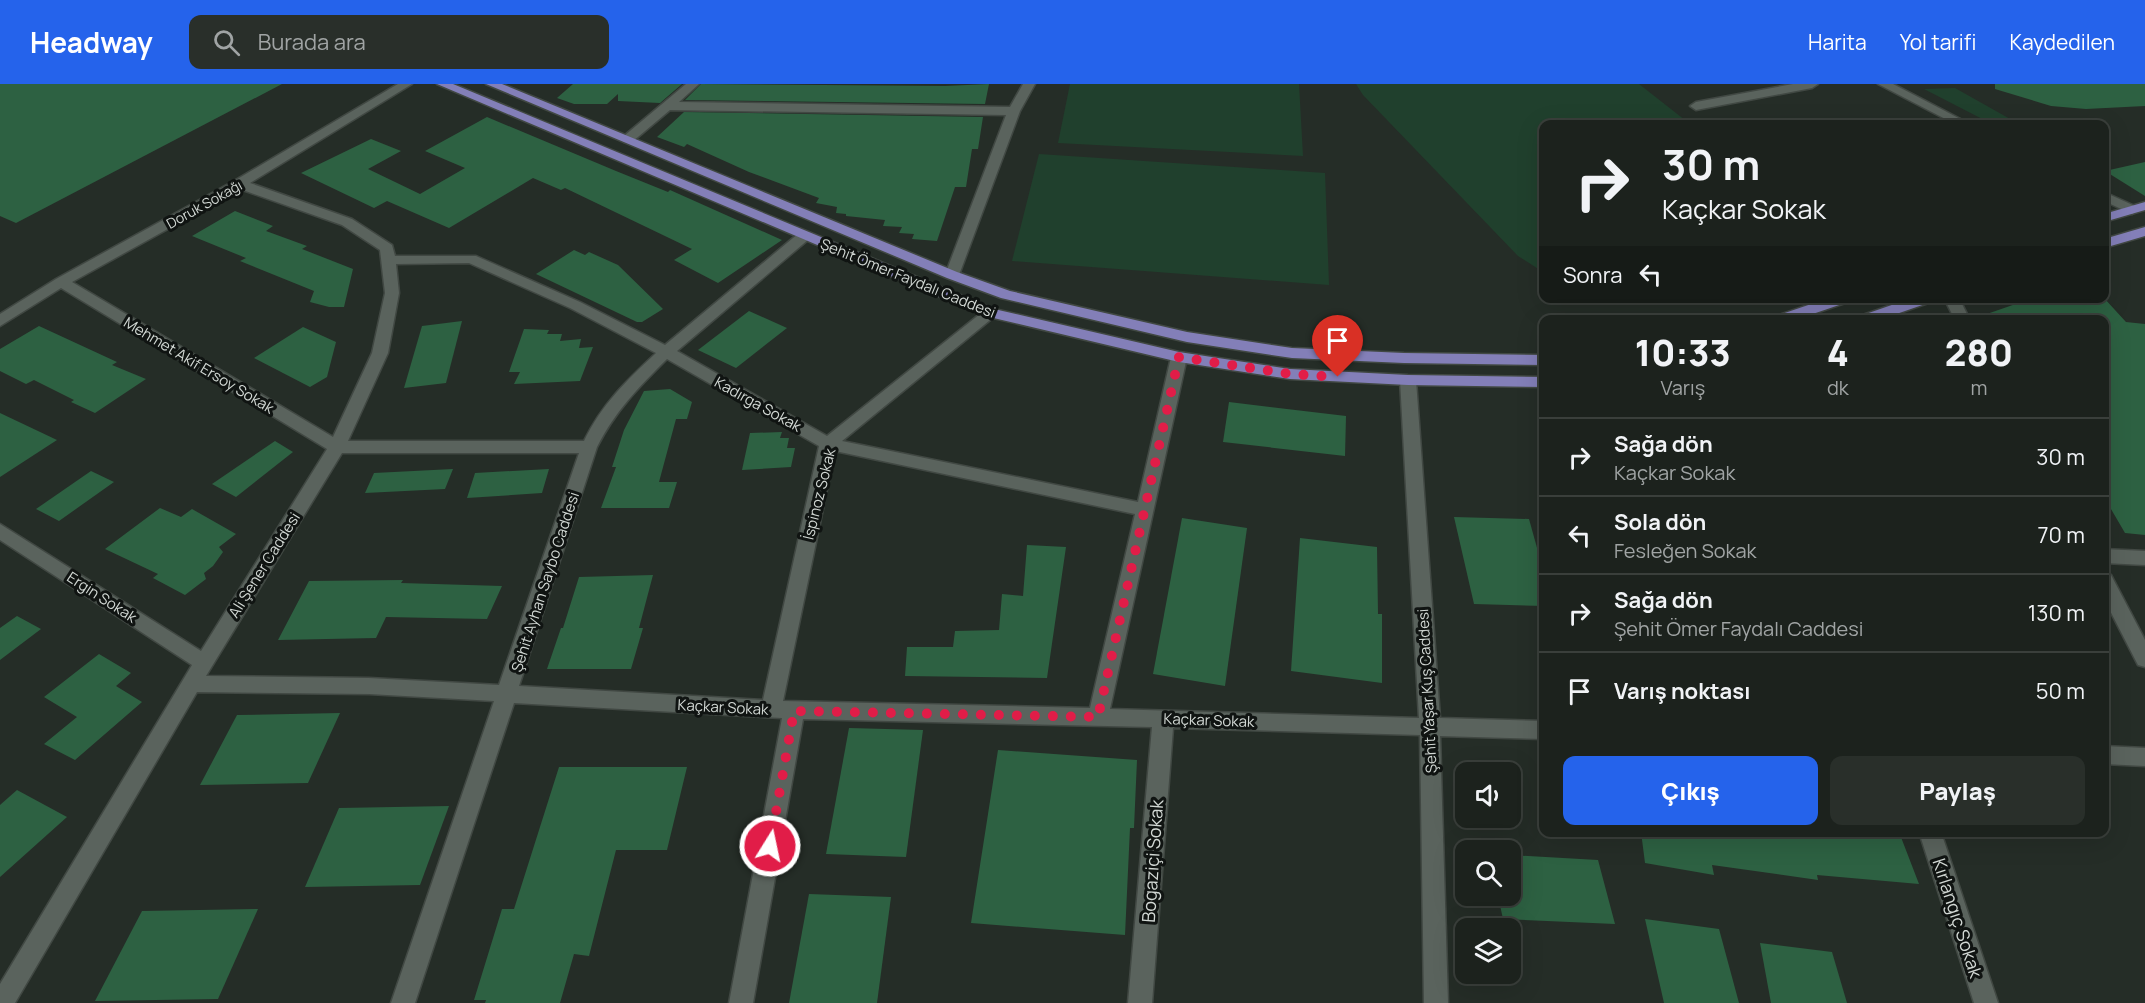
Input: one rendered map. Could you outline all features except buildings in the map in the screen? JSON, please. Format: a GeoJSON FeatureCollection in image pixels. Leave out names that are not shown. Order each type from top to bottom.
{"type":"FeatureCollection","features":[{"type":"Feature","properties":{"kind":"main road","name":"Şehit Ömer Faydalı Caddesi"},"geometry":{"type":"LineString","coordinates":[[443,84],[990,313],[1179,357],[1290,374],[1408,380],[1539,382]]}},
{"type":"Feature","properties":{"kind":"main road","name":"Şehit Ömer Faydalı Caddesi"},"geometry":{"type":"LineString","coordinates":[[492,84],[952,275],[1006,295],[1187,337],[1292,353],[1404,358],[1539,360]]}},
{"type":"Feature","properties":{"kind":"main road"},"geometry":{"type":"LineString","coordinates":[[2109,217],[2139,208],[2145,220]]}},
{"type":"Feature","properties":{"kind":"main road"},"geometry":{"type":"LineString","coordinates":[[2109,242],[2145,231]]}},
{"type":"Feature","properties":{"kind":"main road"},"geometry":{"type":"LineString","coordinates":[[1793,315],[1831,303]]}},
{"type":"Feature","properties":{"kind":"main road"},"geometry":{"type":"LineString","coordinates":[[1877,315],[1914,303]]}},
{"type":"Feature","properties":{"kind":"main road"},"geometry":{"type":"LineString","coordinates":[[1404,358],[1408,380]]}},
{"type":"Feature","properties":{"kind":"street","name":"Doruk Sokağı"},"geometry":{"type":"LineString","coordinates":[[2,317],[239,184],[406,84]]}},
{"type":"Feature","properties":{"kind":"street"},"geometry":{"type":"LineString","coordinates":[[628,139],[693,84]]}},
{"type":"Feature","properties":{"kind":"street"},"geometry":{"type":"LineString","coordinates":[[952,275],[1014,111],[1029,84]]}},
{"type":"Feature","properties":{"kind":"street"},"geometry":{"type":"LineString","coordinates":[[1696,106],[1812,84]]}},
{"type":"Feature","properties":{"kind":"street"},"geometry":{"type":"LineString","coordinates":[[1884,84],[1956,120]]}},
{"type":"Feature","properties":{"kind":"street"},"geometry":{"type":"LineString","coordinates":[[667,106],[1014,111]]}},
{"type":"Feature","properties":{"kind":"street","name":"Ali Şener Caddesi"},"geometry":{"type":"LineString","coordinates":[[3,994],[337,447],[380,353],[392,293],[387,248],[347,222],[239,184]]}},
{"type":"Feature","properties":{"kind":"street"},"geometry":{"type":"LineString","coordinates":[[2109,198],[2139,208]]}},
{"type":"Feature","properties":{"kind":"street","name":"Şehit Ayhan Saybo Caddesi"},"geometry":{"type":"LineString","coordinates":[[403,1003],[589,447],[604,417],[630,386],[666,352],[804,237]]}},
{"type":"Feature","properties":{"kind":"street","name":"Kadırga Sokak"},"geometry":{"type":"LineString","coordinates":[[388,260],[471,259],[575,305],[666,352],[828,444],[1145,510]]}},
{"type":"Feature","properties":{"kind":"street","name":"Mehmet Akif Ersoy Sokak"},"geometry":{"type":"LineString","coordinates":[[61,282],[337,447]]}},
{"type":"Feature","properties":{"kind":"street","name":"İspinoz Sokak"},"geometry":{"type":"LineString","coordinates":[[771,710],[828,444],[990,313]]}},
{"type":"Feature","properties":{"kind":"street"},"geometry":{"type":"LineString","coordinates":[[1098,717],[1179,357]]}},
{"type":"Feature","properties":{"kind":"street","name":"Şehit Yaşar Kuş Caddesi"},"geometry":{"type":"LineString","coordinates":[[1408,380],[1430,727],[1436,1003]]}},
{"type":"Feature","properties":{"kind":"street"},"geometry":{"type":"LineString","coordinates":[[337,447],[589,447]]}},
{"type":"Feature","properties":{"kind":"street","name":"Ergin Sokak"},"geometry":{"type":"LineString","coordinates":[[0,531],[204,663]]}},
{"type":"Feature","properties":{"kind":"street"},"geometry":{"type":"LineString","coordinates":[[2109,556],[2145,558]]}},
{"type":"Feature","properties":{"kind":"street"},"geometry":{"type":"LineString","coordinates":[[2109,590],[2145,659]]}},
{"type":"Feature","properties":{"kind":"street","name":"Kaçkar Sokak"},"geometry":{"type":"LineString","coordinates":[[191,684],[369,686],[794,711],[1539,730]]}},
{"type":"Feature","properties":{"kind":"street"},"geometry":{"type":"LineString","coordinates":[[741,1003],[794,711]]}},
{"type":"Feature","properties":{"kind":"street","name":"Bogaziçi Sokak"},"geometry":{"type":"LineString","coordinates":[[1140,1003],[1163,719]]}},
{"type":"Feature","properties":{"kind":"street"},"geometry":{"type":"LineString","coordinates":[[2109,755],[2145,757]]}},
{"type":"Feature","properties":{"kind":"street","name":"Kırlangıç Sokak"},"geometry":{"type":"LineString","coordinates":[[1932,837],[1986,1003]]}},
{"type":"Feature","properties":{"kind":"green space"},"geometry":{"type":"Polygon","coordinates":[[[1070,84],[1299,84],[1303,156],[1058,143],[1070,84]]]}},
{"type":"Feature","properties":{"kind":"green space"},"geometry":{"type":"Polygon","coordinates":[[[1356,84],[1639,84],[1685,120],[1539,120],[1539,269],[1518,256],[1363,95],[1356,84]]]}},
{"type":"Feature","properties":{"kind":"green space"},"geometry":{"type":"Polygon","coordinates":[[[1955,88],[2012,120],[1984,120],[1924,89],[1955,88]]]}},
{"type":"Feature","properties":{"kind":"green space"},"geometry":{"type":"Polygon","coordinates":[[[1039,154],[1325,173],[1329,285],[1012,261],[1039,154]]]}},
{"type":"Feature","properties":{"kind":"route"},"geometry":{"type":"LineString","coordinates":[[770,846],[794,711],[903,711],[1098,717],[1179,357],[1290,374],[1338,377]]}}]}
